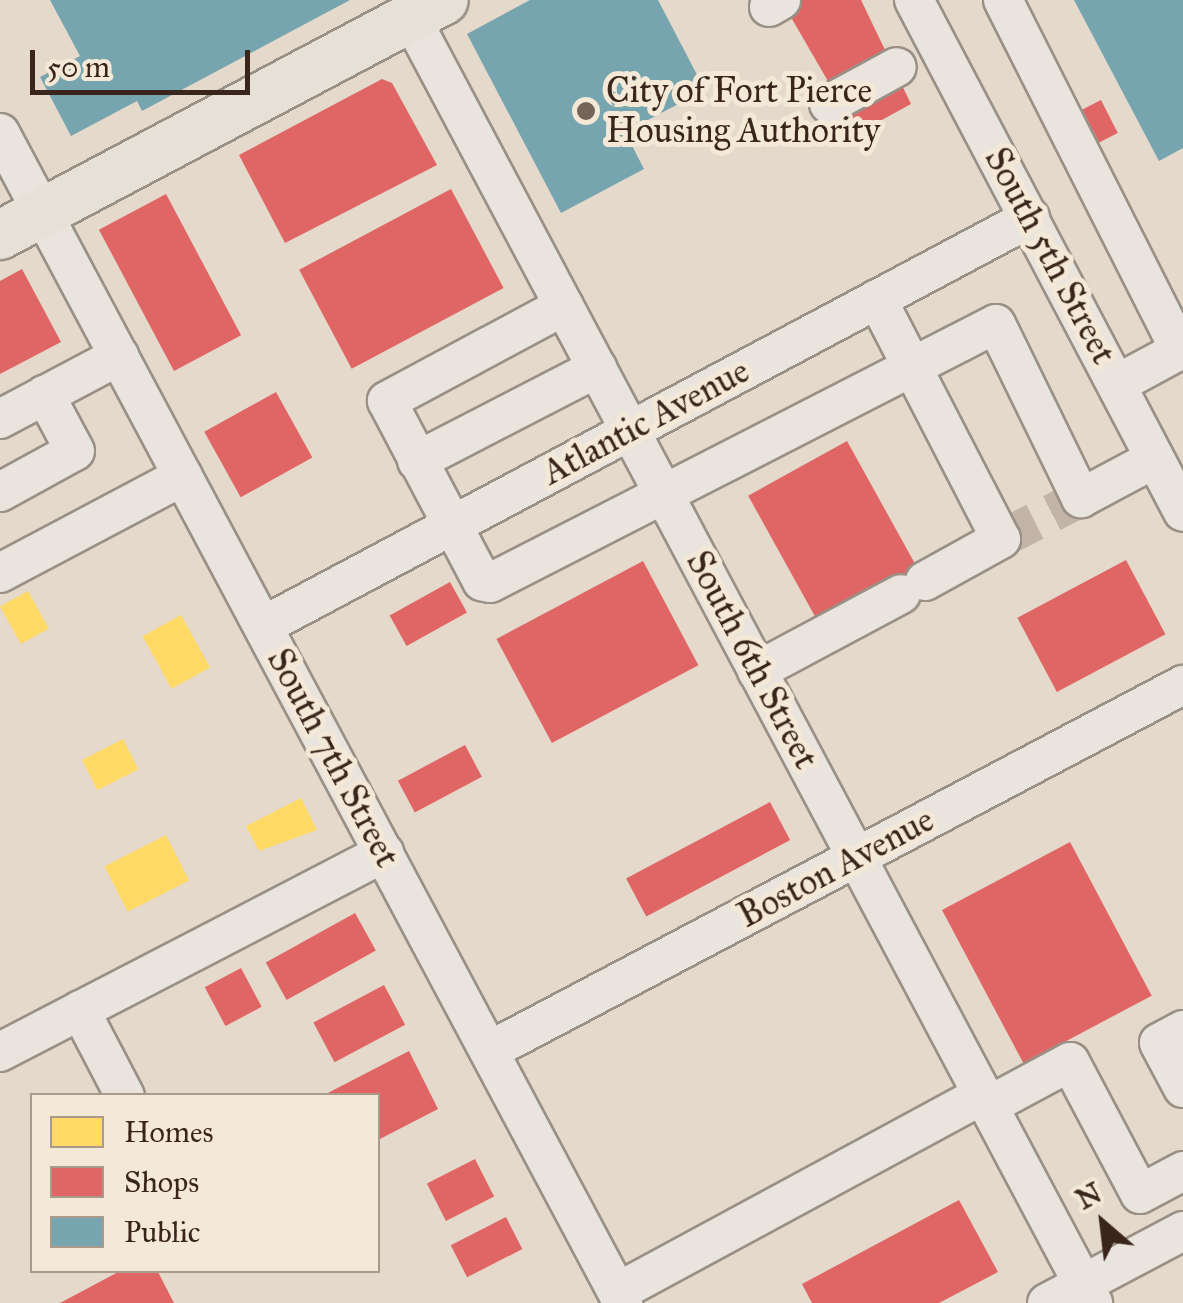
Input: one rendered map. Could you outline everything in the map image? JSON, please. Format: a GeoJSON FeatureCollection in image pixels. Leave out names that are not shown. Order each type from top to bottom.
{"type":"FeatureCollection","features":[{"type":"Feature","properties":{"kind":"main road"},"geometry":{"type":"LineString","coordinates":[[0,236],[427,9]]}},
{"type":"Feature","properties":{"kind":"street","name":"South 5th Street"},"geometry":{"type":"LineString","coordinates":[[914,0],[1183,512]]}},
{"type":"Feature","properties":{"kind":"street"},"geometry":{"type":"LineString","coordinates":[[1003,0],[1180,350],[1117,384]]}},
{"type":"Feature","properties":{"kind":"street","name":"South 6th Street"},"geometry":{"type":"LineString","coordinates":[[427,9],[564,306],[1088,1294]]}},
{"type":"Feature","properties":{"kind":"street"},"geometry":{"type":"LineString","coordinates":[[830,104],[897,67]]}},
{"type":"Feature","properties":{"kind":"street","name":"South 7th Street"},"geometry":{"type":"LineString","coordinates":[[0,132],[620,1298]]}},
{"type":"Feature","properties":{"kind":"street","name":"Atlantic Avenue"},"geometry":{"type":"LineString","coordinates":[[263,626],[1030,218]]}},
{"type":"Feature","properties":{"kind":"street"},"geometry":{"type":"LineString","coordinates":[[758,671],[1002,539],[908,366],[877,300]]}},
{"type":"Feature","properties":{"kind":"street"},"geometry":{"type":"LineString","coordinates":[[564,306],[390,395],[388,408],[482,581],[490,583],[996,324],[1081,498],[1154,459]]}},
{"type":"Feature","properties":{"kind":"street"},"geometry":{"type":"LineString","coordinates":[[0,419],[120,356]]}},
{"type":"Feature","properties":{"kind":"street"},"geometry":{"type":"LineString","coordinates":[[416,462],[597,368]]}},
{"type":"Feature","properties":{"kind":"street"},"geometry":{"type":"LineString","coordinates":[[0,492],[76,451],[45,395]]}},
{"type":"Feature","properties":{"kind":"street"},"geometry":{"type":"LineString","coordinates":[[0,573],[183,476]]}},
{"type":"Feature","properties":{"kind":"street","name":"Boston Avenue"},"geometry":{"type":"LineString","coordinates":[[489,1051],[1183,685]]}},
{"type":"Feature","properties":{"kind":"street"},"geometry":{"type":"LineString","coordinates":[[0,1052],[384,853]]}},
{"type":"Feature","properties":{"kind":"street"},"geometry":{"type":"LineString","coordinates":[[80,1010],[123,1093]]}},
{"type":"Feature","properties":{"kind":"street"},"geometry":{"type":"LineString","coordinates":[[1183,1030],[1160,1043],[1183,1088]]}},
{"type":"Feature","properties":{"kind":"street"},"geometry":{"type":"LineString","coordinates":[[620,1298],[985,1100],[1070,1062],[1140,1194],[1183,1171]]}},
{"type":"Feature","properties":{"kind":"street"},"geometry":{"type":"LineString","coordinates":[[1046,1303],[1088,1294],[1183,1231]]}},
{"type":"Feature","properties":{"kind":"building: Homes"},"geometry":{"type":"Polygon","coordinates":[[[28,591],[49,629],[21,644],[0,607],[28,591]]]}},
{"type":"Feature","properties":{"kind":"building: Homes"},"geometry":{"type":"Polygon","coordinates":[[[181,615],[210,667],[172,689],[143,636],[181,615]]]}},
{"type":"Feature","properties":{"kind":"building: Homes"},"geometry":{"type":"Polygon","coordinates":[[[123,739],[138,769],[97,790],[82,760],[123,739]]]}},
{"type":"Feature","properties":{"kind":"building: Homes"},"geometry":{"type":"Polygon","coordinates":[[[301,798],[317,830],[259,851],[246,826],[301,798]]]}},
{"type":"Feature","properties":{"kind":"building: Homes"},"geometry":{"type":"Polygon","coordinates":[[[166,835],[189,880],[128,912],[105,866],[166,835]]]}},
{"type":"Feature","properties":{"kind":"building: Shops"},"geometry":{"type":"Polygon","coordinates":[[[781,0],[861,0],[911,104],[858,133],[781,0]]]}},
{"type":"Feature","properties":{"kind":"building: Shops"},"geometry":{"type":"Polygon","coordinates":[[[382,79],[392,83],[437,165],[285,243],[239,155],[382,79]]]}},
{"type":"Feature","properties":{"kind":"building: Shops"},"geometry":{"type":"Polygon","coordinates":[[[1101,100],[1118,133],[1099,143],[1082,110],[1101,100]]]}},
{"type":"Feature","properties":{"kind":"building: Shops"},"geometry":{"type":"Polygon","coordinates":[[[451,189],[504,288],[352,369],[299,270],[451,189]]]}},
{"type":"Feature","properties":{"kind":"building: Shops"},"geometry":{"type":"Polygon","coordinates":[[[166,194],[241,335],[174,371],[99,230],[166,194]]]}},
{"type":"Feature","properties":{"kind":"building: Shops"},"geometry":{"type":"Polygon","coordinates":[[[22,269],[61,342],[0,374],[0,281],[22,269]]]}},
{"type":"Feature","properties":{"kind":"building: Shops"},"geometry":{"type":"Polygon","coordinates":[[[276,392],[312,458],[241,497],[204,432],[276,392]]]}},
{"type":"Feature","properties":{"kind":"building: Shops"},"geometry":{"type":"Polygon","coordinates":[[[847,441],[919,570],[820,625],[748,496],[847,441]]]}},
{"type":"Feature","properties":{"kind":"building: Shops"},"geometry":{"type":"Polygon","coordinates":[[[1126,560],[1165,634],[1057,692],[1017,618],[1126,560]]]}},
{"type":"Feature","properties":{"kind":"building: Shops"},"geometry":{"type":"Polygon","coordinates":[[[643,561],[698,665],[552,743],[496,639],[643,561]]]}},
{"type":"Feature","properties":{"kind":"building: Shops"},"geometry":{"type":"Polygon","coordinates":[[[450,582],[467,613],[407,646],[390,615],[450,582]]]}},
{"type":"Feature","properties":{"kind":"building: Shops"},"geometry":{"type":"Polygon","coordinates":[[[465,745],[482,777],[415,812],[398,781],[465,745]]]}},
{"type":"Feature","properties":{"kind":"building: Shops"},"geometry":{"type":"Polygon","coordinates":[[[770,802],[790,840],[646,916],[626,879],[770,802]]]}},
{"type":"Feature","properties":{"kind":"building: Shops"},"geometry":{"type":"Polygon","coordinates":[[[1070,842],[1152,996],[1024,1064],[942,910],[1070,842]]]}},
{"type":"Feature","properties":{"kind":"building: Shops"},"geometry":{"type":"Polygon","coordinates":[[[355,913],[376,951],[287,1000],[266,962],[355,913]]]}},
{"type":"Feature","properties":{"kind":"building: Shops"},"geometry":{"type":"Polygon","coordinates":[[[241,968],[262,1007],[225,1026],[205,987],[241,968]]]}},
{"type":"Feature","properties":{"kind":"building: Shops"},"geometry":{"type":"Polygon","coordinates":[[[384,985],[405,1025],[334,1062],[313,1023],[384,985]]]}},
{"type":"Feature","properties":{"kind":"building: Shops"},"geometry":{"type":"Polygon","coordinates":[[[409,1051],[438,1109],[380,1139],[380,1093],[328,1093],[409,1051]]]}},
{"type":"Feature","properties":{"kind":"building: Shops"},"geometry":{"type":"Polygon","coordinates":[[[475,1159],[494,1196],[446,1221],[427,1184],[475,1159]]]}},
{"type":"Feature","properties":{"kind":"building: Shops"},"geometry":{"type":"Polygon","coordinates":[[[959,1200],[998,1272],[939,1303],[812,1303],[802,1284],[959,1200]]]}},
{"type":"Feature","properties":{"kind":"building: Shops"},"geometry":{"type":"Polygon","coordinates":[[[506,1217],[522,1249],[467,1277],[451,1245],[506,1217]]]}},
{"type":"Feature","properties":{"kind":"building: Shops"},"geometry":{"type":"Polygon","coordinates":[[[116,1273],[159,1273],[174,1303],[60,1303],[116,1273]]]}},
{"type":"Feature","properties":{"kind":"building: Public"},"geometry":{"type":"Polygon","coordinates":[[[50,0],[350,0],[142,111],[137,101],[71,136],[40,77],[80,56],[50,0]]]}},
{"type":"Feature","properties":{"kind":"building: Public","name":"City of Fort Pierce Housing Authority"},"geometry":{"type":"Polygon","coordinates":[[[530,0],[658,0],[705,90],[625,132],[644,169],[561,213],[467,34],[530,0]]]}},
{"type":"Feature","properties":{"kind":"building: Public"},"geometry":{"type":"Polygon","coordinates":[[[1074,0],[1183,0],[1183,148],[1159,161],[1074,0]]]}},
{"type":"Feature","properties":{"kind":"tunnel"},"geometry":{"type":"LineString","coordinates":[[1001,539],[1081,498]]}},
{"type":"Feature","properties":{"kind":"place","name":"City of Fort Pierce Housing Authority"},"geometry":{"type":"Point","coordinates":[586,111]}}]}
